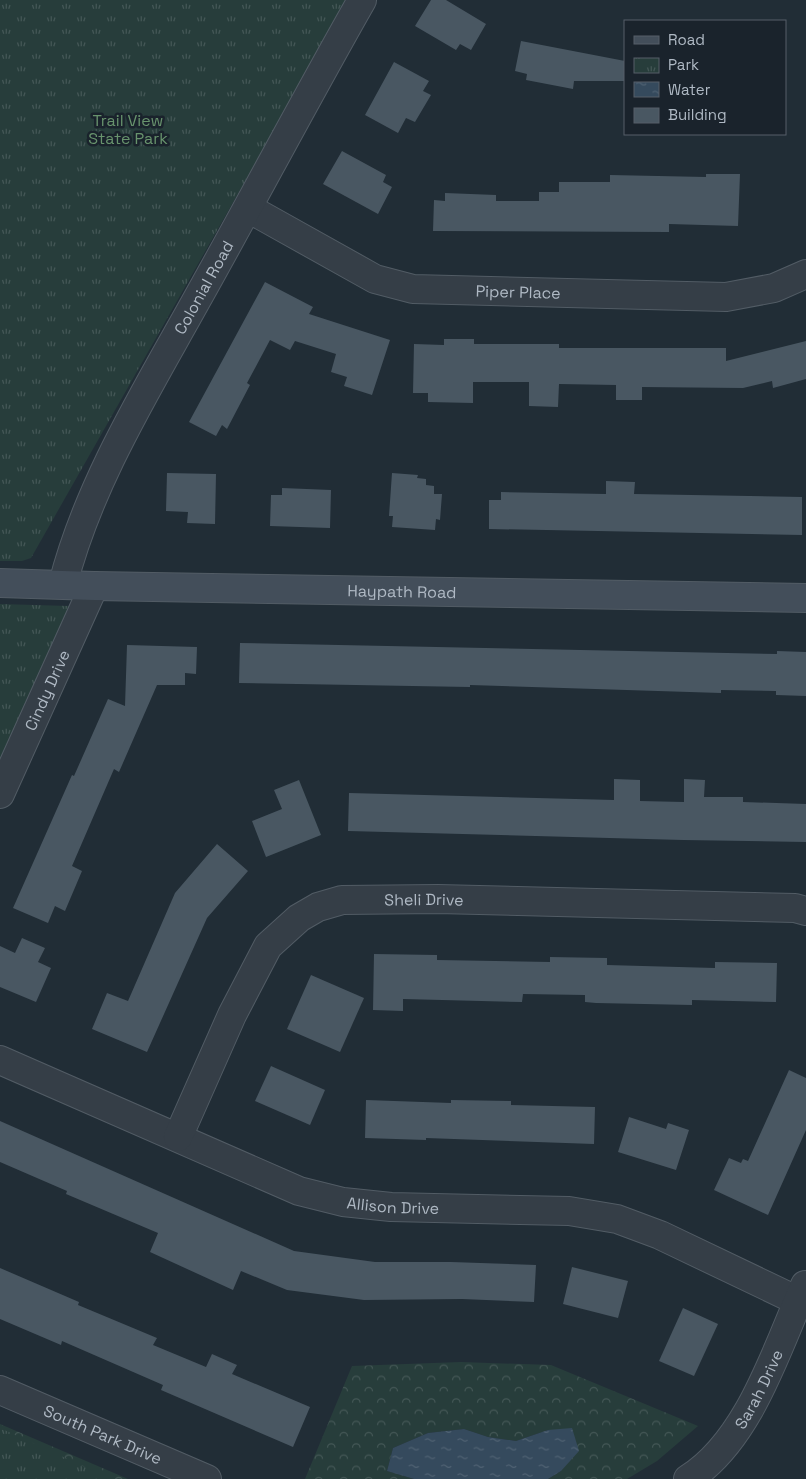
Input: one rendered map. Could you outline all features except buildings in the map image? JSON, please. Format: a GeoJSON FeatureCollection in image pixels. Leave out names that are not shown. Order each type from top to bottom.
{"type":"FeatureCollection","features":[{"type":"Feature","properties":{"kind":"street","name":"Colonial Road"},"geometry":{"type":"LineString","coordinates":[[62,584],[73,544],[127,426],[248,208],[299,111],[362,0]]}},
{"type":"Feature","properties":{"kind":"street","name":"Piper Place"},"geometry":{"type":"LineString","coordinates":[[248,208],[375,278],[413,290],[726,296],[774,288],[806,274]]}},
{"type":"Feature","properties":{"kind":"street","name":"Haypath Road"},"geometry":{"type":"LineString","coordinates":[[0,583],[806,598]]}},
{"type":"Feature","properties":{"kind":"street","name":"Cindy Drive"},"geometry":{"type":"LineString","coordinates":[[0,794],[94,586]]}},
{"type":"Feature","properties":{"kind":"street","name":"Sheli Drive"},"geometry":{"type":"LineString","coordinates":[[178,1136],[232,1015],[268,946],[299,918],[318,907],[342,900],[438,899],[795,908],[806,911]]}},
{"type":"Feature","properties":{"kind":"street","name":"Allison Drive"},"geometry":{"type":"LineString","coordinates":[[0,1060],[178,1136],[299,1191],[343,1202],[391,1207],[569,1211],[617,1219],[802,1292]]}},
{"type":"Feature","properties":{"kind":"street","name":"Sarah Drive"},"geometry":{"type":"LineString","coordinates":[[688,1479],[725,1446],[753,1402],[802,1292]]}},
{"type":"Feature","properties":{"kind":"street","name":"South Park Drive"},"geometry":{"type":"LineString","coordinates":[[0,1390],[207,1479]]}},
{"type":"Feature","properties":{"kind":"green space","name":"Trail View State Park"},"geometry":{"type":"Polygon","coordinates":[[[0,0],[348,0],[31,558],[22,561],[0,561],[0,0]]]}},
{"type":"Feature","properties":{"kind":"green space"},"geometry":{"type":"Polygon","coordinates":[[[0,604],[69,606],[0,759],[0,604]]]}},
{"type":"Feature","properties":{"kind":"green space"},"geometry":{"type":"Polygon","coordinates":[[[461,1362],[551,1365],[698,1426],[657,1461],[627,1479],[548,1479],[561,1471],[548,1430],[516,1441],[488,1437],[464,1429],[428,1433],[393,1448],[387,1471],[414,1479],[305,1479],[352,1366],[461,1362]]]}},
{"type":"Feature","properties":{"kind":"green space"},"geometry":{"type":"Polygon","coordinates":[[[0,1424],[128,1479],[0,1479],[0,1424]]]}},
{"type":"Feature","properties":{"kind":"green space"},"geometry":{"type":"Polygon","coordinates":[[[0,1428],[111,1479],[0,1479],[0,1428]]]}},
{"type":"Feature","properties":{"kind":"water"},"geometry":{"type":"Polygon","coordinates":[[[572,1428],[579,1451],[561,1471],[548,1479],[414,1479],[387,1471],[393,1448],[428,1433],[464,1429],[488,1437],[516,1441],[548,1430],[572,1428]]]}}]}
